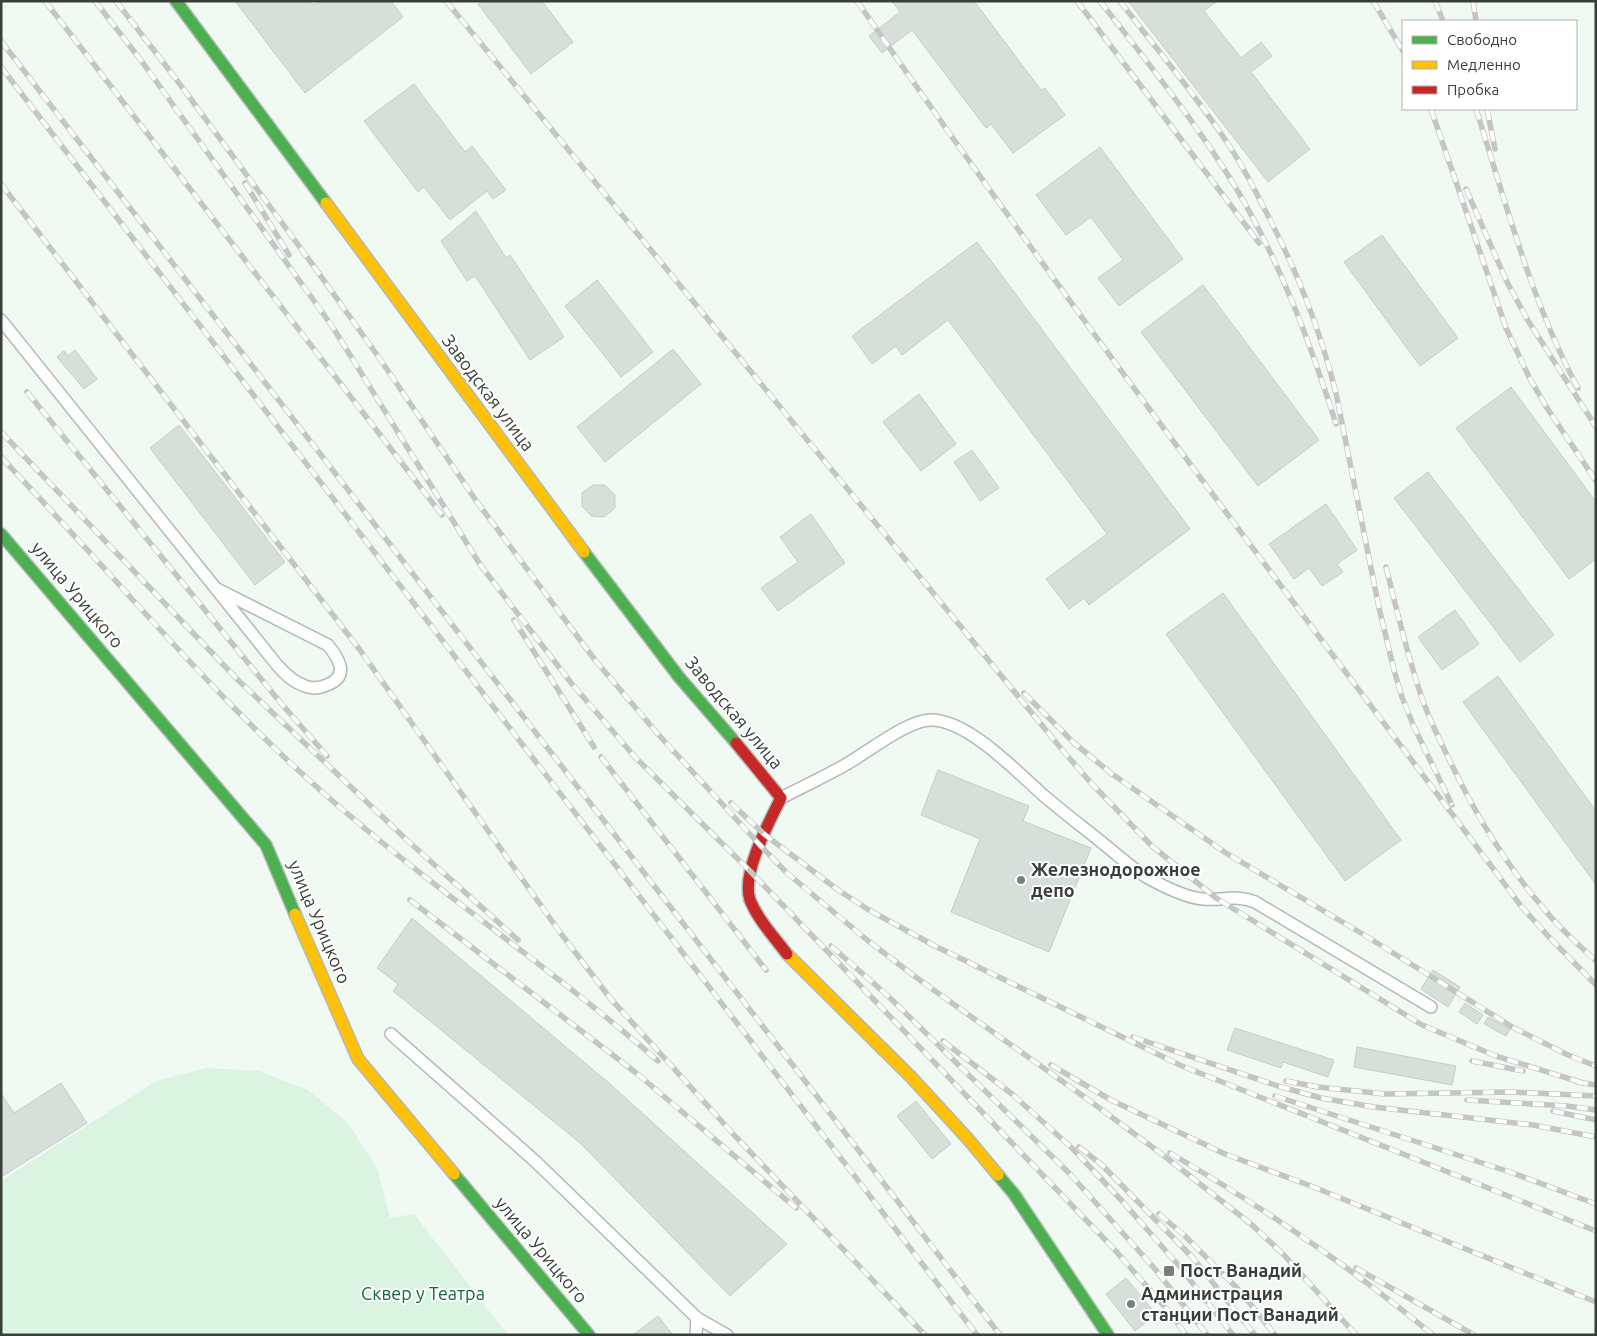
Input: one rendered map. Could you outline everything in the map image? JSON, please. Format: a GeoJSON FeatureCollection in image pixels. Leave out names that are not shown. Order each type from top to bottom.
{"type":"FeatureCollection","features":[{"type":"Feature","properties":{"kind":"street","name":"Заводская улица"},"geometry":{"type":"LineString","coordinates":[[176,1],[623,605],[680,677],[781,798]]}},
{"type":"Feature","properties":{"kind":"street","name":"улица Урицкого"},"geometry":{"type":"LineString","coordinates":[[1,534],[266,844],[358,1059],[589,1335]]}},
{"type":"Feature","properties":{"kind":"street"},"geometry":{"type":"LineString","coordinates":[[781,798],[764,834],[748,878],[750,898],[762,921],[790,958],[911,1077],[974,1146],[1014,1194],[1108,1335]]}},
{"type":"Feature","properties":{"kind":"lane"},"geometry":{"type":"LineString","coordinates":[[1,320],[277,666],[292,680],[306,687],[320,688],[334,682],[340,676],[341,666],[328,645],[217,590]]}},
{"type":"Feature","properties":{"kind":"lane"},"geometry":{"type":"LineString","coordinates":[[781,798],[846,764],[894,734],[929,720],[942,721],[960,728],[983,743],[1075,822],[1149,878],[1171,889],[1202,899],[1233,897],[1255,902],[1431,1007]]}},
{"type":"Feature","properties":{"kind":"lane"},"geometry":{"type":"LineString","coordinates":[[390,1034],[535,1161],[697,1318],[727,1335]]}},
{"type":"Feature","properties":{"kind":"lane"},"geometry":{"type":"LineString","coordinates":[[696,1335],[697,1318]]}},
{"type":"Feature","properties":{"kind":"green space","name":"Сквер у Театра"},"geometry":{"type":"Polygon","coordinates":[[[206,1068],[259,1071],[308,1090],[348,1123],[377,1168],[390,1218],[414,1214],[508,1335],[1,1335],[1,1181],[156,1081],[206,1068]]]}},
{"type":"Feature","properties":{"kind":"building"},"geometry":{"type":"Polygon","coordinates":[[[235,1],[310,1],[313,5],[319,1],[391,1],[403,17],[305,93],[235,1]]]}},
{"type":"Feature","properties":{"kind":"building"},"geometry":{"type":"Polygon","coordinates":[[[482,1],[542,1],[573,42],[531,74],[478,4],[482,1]]]}},
{"type":"Feature","properties":{"kind":"building"},"geometry":{"type":"Polygon","coordinates":[[[892,1],[974,1],[1041,90],[1045,88],[1065,115],[1013,153],[991,124],[986,128],[912,30],[882,53],[869,36],[900,12],[892,1]]]}},
{"type":"Feature","properties":{"kind":"building"},"geometry":{"type":"Polygon","coordinates":[[[1128,1],[1217,1],[1204,11],[1241,58],[1261,42],[1272,56],[1251,72],[1310,149],[1268,182],[1128,1]]]}},
{"type":"Feature","properties":{"kind":"building"},"geometry":{"type":"Polygon","coordinates":[[[414,84],[465,152],[472,146],[506,190],[493,199],[487,191],[450,220],[424,187],[418,192],[364,121],[414,84]]]}},
{"type":"Feature","properties":{"kind":"building"},"geometry":{"type":"Polygon","coordinates":[[[1100,147],[1183,259],[1119,306],[1098,278],[1123,260],[1091,217],[1066,235],[1036,195],[1100,147]]]}},
{"type":"Feature","properties":{"kind":"building"},"geometry":{"type":"Polygon","coordinates":[[[476,211],[506,258],[510,255],[564,337],[530,360],[475,276],[467,281],[441,241],[476,211]]]}},
{"type":"Feature","properties":{"kind":"building"},"geometry":{"type":"Polygon","coordinates":[[[1382,235],[1458,338],[1420,366],[1344,262],[1382,235]]]}},
{"type":"Feature","properties":{"kind":"building"},"geometry":{"type":"Polygon","coordinates":[[[977,242],[1190,529],[1089,605],[1084,598],[1069,609],[1046,579],[1107,534],[948,320],[902,355],[896,346],[872,364],[852,336],[977,242]]]}},
{"type":"Feature","properties":{"kind":"building"},"geometry":{"type":"Polygon","coordinates":[[[597,280],[653,352],[621,377],[565,306],[597,280]]]}},
{"type":"Feature","properties":{"kind":"building"},"geometry":{"type":"Polygon","coordinates":[[[1203,285],[1319,440],[1258,486],[1141,332],[1203,285]]]}},
{"type":"Feature","properties":{"kind":"building"},"geometry":{"type":"Polygon","coordinates":[[[673,349],[701,384],[605,462],[577,427],[673,349]]]}},
{"type":"Feature","properties":{"kind":"building"},"geometry":{"type":"Polygon","coordinates":[[[75,350],[97,379],[84,389],[57,357],[64,351],[68,356],[75,350]]]}},
{"type":"Feature","properties":{"kind":"building"},"geometry":{"type":"Polygon","coordinates":[[[1511,387],[1596,502],[1596,559],[1569,579],[1456,428],[1511,387]]]}},
{"type":"Feature","properties":{"kind":"building"},"geometry":{"type":"Polygon","coordinates":[[[919,394],[956,444],[921,471],[883,422],[919,394]]]}},
{"type":"Feature","properties":{"kind":"building"},"geometry":{"type":"Polygon","coordinates":[[[179,425],[285,562],[255,585],[150,448],[179,425]]]}},
{"type":"Feature","properties":{"kind":"building"},"geometry":{"type":"Polygon","coordinates":[[[972,450],[999,488],[980,501],[954,462],[972,450]]]}},
{"type":"Feature","properties":{"kind":"building"},"geometry":{"type":"Polygon","coordinates":[[[1428,472],[1554,635],[1520,662],[1394,498],[1428,472]]]}},
{"type":"Feature","properties":{"kind":"building"},"geometry":{"type":"Polygon","coordinates":[[[593,485],[605,485],[615,495],[615,508],[604,517],[591,516],[582,506],[582,493],[593,485]]]}},
{"type":"Feature","properties":{"kind":"building"},"geometry":{"type":"Polygon","coordinates":[[[1326,504],[1357,550],[1337,564],[1343,572],[1322,586],[1309,568],[1294,579],[1269,544],[1326,504]]]}},
{"type":"Feature","properties":{"kind":"building"},"geometry":{"type":"Polygon","coordinates":[[[811,514],[845,563],[778,611],[761,588],[798,562],[780,537],[811,514]]]}},
{"type":"Feature","properties":{"kind":"building"},"geometry":{"type":"Polygon","coordinates":[[[1223,593],[1401,840],[1345,881],[1166,634],[1223,593]]]}},
{"type":"Feature","properties":{"kind":"building"},"geometry":{"type":"Polygon","coordinates":[[[1455,610],[1479,644],[1442,670],[1418,637],[1455,610]]]}},
{"type":"Feature","properties":{"kind":"building"},"geometry":{"type":"Polygon","coordinates":[[[1498,676],[1596,811],[1596,885],[1463,702],[1498,676]]]}},
{"type":"Feature","properties":{"kind":"building","name":"Железнодорожное депо"},"geometry":{"type":"Polygon","coordinates":[[[938,770],[1029,806],[1023,821],[1091,848],[1049,952],[951,912],[980,839],[921,815],[938,770]]]}},
{"type":"Feature","properties":{"kind":"building"},"geometry":{"type":"Polygon","coordinates":[[[412,918],[609,1083],[787,1244],[730,1296],[580,1143],[393,991],[398,984],[377,968],[412,918]]]}},
{"type":"Feature","properties":{"kind":"building"},"geometry":{"type":"Polygon","coordinates":[[[1433,970],[1460,987],[1448,1007],[1421,989],[1433,970]]]}},
{"type":"Feature","properties":{"kind":"building"},"geometry":{"type":"Polygon","coordinates":[[[1465,1003],[1483,1015],[1477,1024],[1459,1012],[1465,1003]]]}},
{"type":"Feature","properties":{"kind":"building"},"geometry":{"type":"Polygon","coordinates":[[[1488,1017],[1510,1029],[1506,1036],[1484,1024],[1488,1017]]]}},
{"type":"Feature","properties":{"kind":"building"},"geometry":{"type":"Polygon","coordinates":[[[1235,1028],[1334,1060],[1328,1077],[1283,1062],[1281,1068],[1227,1050],[1235,1028]]]}},
{"type":"Feature","properties":{"kind":"building"},"geometry":{"type":"Polygon","coordinates":[[[1357,1047],[1456,1066],[1452,1085],[1354,1067],[1357,1047]]]}},
{"type":"Feature","properties":{"kind":"building"},"geometry":{"type":"Polygon","coordinates":[[[61,1083],[87,1123],[1,1177],[1,1093],[14,1113],[61,1083]]]}},
{"type":"Feature","properties":{"kind":"building"},"geometry":{"type":"Polygon","coordinates":[[[916,1101],[951,1144],[932,1159],[897,1116],[916,1101]]]}},
{"type":"Feature","properties":{"kind":"building","name":"Администрация станции Пост Ванадий"},"geometry":{"type":"Polygon","coordinates":[[[1126,1278],[1156,1314],[1135,1331],[1106,1294],[1126,1278]]]}},
{"type":"Feature","properties":{"kind":"building"},"geometry":{"type":"Polygon","coordinates":[[[658,1316],[673,1335],[633,1335],[658,1316]]]}},
{"type":"Feature","properties":{"kind":"railway"},"geometry":{"type":"LineString","coordinates":[[45,1],[442,515]]}},
{"type":"Feature","properties":{"kind":"railway"},"geometry":{"type":"LineString","coordinates":[[95,1],[143,63],[332,326],[481,566],[572,684],[635,757],[750,871],[1114,1249],[1171,1314],[1186,1335]]}},
{"type":"Feature","properties":{"kind":"railway"},"geometry":{"type":"LineString","coordinates":[[116,1],[310,261],[380,359],[477,502],[595,660],[657,733],[759,844],[787,873],[867,940],[921,981],[1090,1101],[1251,1224],[1284,1255],[1356,1335]]}},
{"type":"Feature","properties":{"kind":"railway"},"geometry":{"type":"LineString","coordinates":[[446,1],[1064,752],[1152,846],[1216,898],[1422,1025],[1496,1056],[1583,1083]]}},
{"type":"Feature","properties":{"kind":"railway"},"geometry":{"type":"LineString","coordinates":[[857,1],[1101,344],[1521,906],[1596,985]]}},
{"type":"Feature","properties":{"kind":"railway"},"geometry":{"type":"LineString","coordinates":[[1077,1],[1259,243]]}},
{"type":"Feature","properties":{"kind":"railway"},"geometry":{"type":"LineString","coordinates":[[1100,1],[1171,93],[1221,164],[1252,216],[1293,303],[1316,363],[1336,424]]}},
{"type":"Feature","properties":{"kind":"railway"},"geometry":{"type":"LineString","coordinates":[[1120,1],[1218,128],[1257,194],[1297,277],[1315,322],[1336,393],[1379,608],[1394,670],[1414,727],[1452,805]]}},
{"type":"Feature","properties":{"kind":"railway"},"geometry":{"type":"LineString","coordinates":[[1373,1],[1402,49]]}},
{"type":"Feature","properties":{"kind":"railway"},"geometry":{"type":"LineString","coordinates":[[1435,1],[1443,20]]}},
{"type":"Feature","properties":{"kind":"railway"},"geometry":{"type":"LineString","coordinates":[[1473,1],[1476,20]]}},
{"type":"Feature","properties":{"kind":"railway"},"geometry":{"type":"LineString","coordinates":[[1,41],[1000,1335]]}},
{"type":"Feature","properties":{"kind":"railway"},"geometry":{"type":"LineString","coordinates":[[1,67],[977,1335]]}},
{"type":"Feature","properties":{"kind":"railway"},"geometry":{"type":"LineString","coordinates":[[1431,110],[1506,328],[1529,377],[1547,408],[1596,481]]}},
{"type":"Feature","properties":{"kind":"railway"},"geometry":{"type":"LineString","coordinates":[[1476,110],[1533,286],[1546,321],[1578,388]]}},
{"type":"Feature","properties":{"kind":"railway"},"geometry":{"type":"LineString","coordinates":[[1487,110],[1495,149]]}},
{"type":"Feature","properties":{"kind":"railway"},"geometry":{"type":"LineString","coordinates":[[245,183],[289,255]]}},
{"type":"Feature","properties":{"kind":"railway"},"geometry":{"type":"LineString","coordinates":[[1,184],[360,650],[559,931],[610,998],[736,1137],[925,1335]]}},
{"type":"Feature","properties":{"kind":"railway"},"geometry":{"type":"LineString","coordinates":[[1466,189],[1507,282],[1527,319],[1596,427]]}},
{"type":"Feature","properties":{"kind":"railway"},"geometry":{"type":"LineString","coordinates":[[27,392],[280,702],[327,756]]}},
{"type":"Feature","properties":{"kind":"railway"},"geometry":{"type":"LineString","coordinates":[[1,432],[238,680],[408,841],[518,940]]}},
{"type":"Feature","properties":{"kind":"railway"},"geometry":{"type":"LineString","coordinates":[[1,457],[203,676],[302,774],[368,831],[577,994],[658,1061]]}},
{"type":"Feature","properties":{"kind":"railway"},"geometry":{"type":"LineString","coordinates":[[1386,567],[1407,649],[1425,706],[1469,798],[1491,837],[1530,892],[1557,924],[1596,961]]}},
{"type":"Feature","properties":{"kind":"railway"},"geometry":{"type":"LineString","coordinates":[[514,620],[594,747]]}},
{"type":"Feature","properties":{"kind":"railway"},"geometry":{"type":"LineString","coordinates":[[1024,693],[1074,743],[1112,774],[1226,853],[1361,933],[1514,1028],[1568,1055],[1596,1066]]}},
{"type":"Feature","properties":{"kind":"railway"},"geometry":{"type":"LineString","coordinates":[[601,757],[766,970]]}},
{"type":"Feature","properties":{"kind":"railway"},"geometry":{"type":"LineString","coordinates":[[731,803],[764,834],[838,890],[869,910],[935,946],[1182,1066],[1596,1231]]}},
{"type":"Feature","properties":{"kind":"railway"},"geometry":{"type":"LineString","coordinates":[[410,900],[635,1072],[796,1208]]}},
{"type":"Feature","properties":{"kind":"railway"},"geometry":{"type":"LineString","coordinates":[[831,946],[887,995],[1069,1173],[1155,1269],[1207,1335]]}},
{"type":"Feature","properties":{"kind":"railway"},"geometry":{"type":"LineString","coordinates":[[1133,1037],[1278,1086],[1321,1098],[1374,1107],[1533,1125],[1596,1137]]}},
{"type":"Feature","properties":{"kind":"railway"},"geometry":{"type":"LineString","coordinates":[[943,1041],[1012,1094],[1072,1148],[1180,1267],[1233,1335]]}},
{"type":"Feature","properties":{"kind":"railway"},"geometry":{"type":"LineString","coordinates":[[1472,1061],[1523,1071]]}},
{"type":"Feature","properties":{"kind":"railway"},"geometry":{"type":"LineString","coordinates":[[1051,1065],[1111,1100],[1225,1154],[1311,1186],[1596,1302]]}},
{"type":"Feature","properties":{"kind":"railway"},"geometry":{"type":"LineString","coordinates":[[1286,1081],[1318,1087],[1385,1094],[1511,1092],[1596,1096]]}},
{"type":"Feature","properties":{"kind":"railway"},"geometry":{"type":"LineString","coordinates":[[1577,1082],[1596,1085]]}},
{"type":"Feature","properties":{"kind":"railway"},"geometry":{"type":"LineString","coordinates":[[1275,1096],[1510,1172],[1596,1204]]}},
{"type":"Feature","properties":{"kind":"railway"},"geometry":{"type":"LineString","coordinates":[[1467,1100],[1567,1106],[1596,1110]]}},
{"type":"Feature","properties":{"kind":"railway"},"geometry":{"type":"LineString","coordinates":[[1553,1111],[1596,1120]]}},
{"type":"Feature","properties":{"kind":"railway"},"geometry":{"type":"LineString","coordinates":[[1079,1147],[1102,1165],[1193,1258],[1255,1335]]}},
{"type":"Feature","properties":{"kind":"railway"},"geometry":{"type":"LineString","coordinates":[[1170,1153],[1272,1216],[1370,1285],[1433,1335]]}},
{"type":"Feature","properties":{"kind":"railway"},"geometry":{"type":"LineString","coordinates":[[1159,1214],[1184,1235],[1241,1292],[1275,1335]]}},
{"type":"Feature","properties":{"kind":"railway"},"geometry":{"type":"LineString","coordinates":[[1356,1268],[1474,1335]]}},
{"type":"Feature","properties":{"kind":"traffic: fast"},"geometry":{"type":"LineString","coordinates":[[176,1],[326,203]]}},
{"type":"Feature","properties":{"kind":"traffic: fast"},"geometry":{"type":"LineString","coordinates":[[1,534],[266,845],[295,914]]}},
{"type":"Feature","properties":{"kind":"traffic: fast"},"geometry":{"type":"LineString","coordinates":[[584,552],[679,677],[736,743]]}},
{"type":"Feature","properties":{"kind":"traffic: fast"},"geometry":{"type":"LineString","coordinates":[[454,1174],[589,1335]]}},
{"type":"Feature","properties":{"kind":"traffic: fast"},"geometry":{"type":"LineString","coordinates":[[998,1175],[1014,1194],[1108,1335]]}},
{"type":"Feature","properties":{"kind":"traffic: slow"},"geometry":{"type":"LineString","coordinates":[[326,203],[584,552]]}},
{"type":"Feature","properties":{"kind":"traffic: slow"},"geometry":{"type":"LineString","coordinates":[[295,914],[358,1059],[454,1174]]}},
{"type":"Feature","properties":{"kind":"traffic: slow"},"geometry":{"type":"LineString","coordinates":[[787,954],[911,1077],[998,1175]]}},
{"type":"Feature","properties":{"kind":"traffic: jam"},"geometry":{"type":"LineString","coordinates":[[736,743],[781,798],[758,848],[749,876],[748,889],[750,900],[757,915],[787,954]]}},
{"type":"Feature","properties":{"kind":"place","name":"Железнодорожное депо"},"geometry":{"type":"Point","coordinates":[1021,880]}},
{"type":"Feature","properties":{"kind":"place","name":"Пост Ванадий"},"geometry":{"type":"Point","coordinates":[1169,1271]}},
{"type":"Feature","properties":{"kind":"place","name":"Администрация станции Пост Ванадий"},"geometry":{"type":"Point","coordinates":[1131,1304]}}]}
